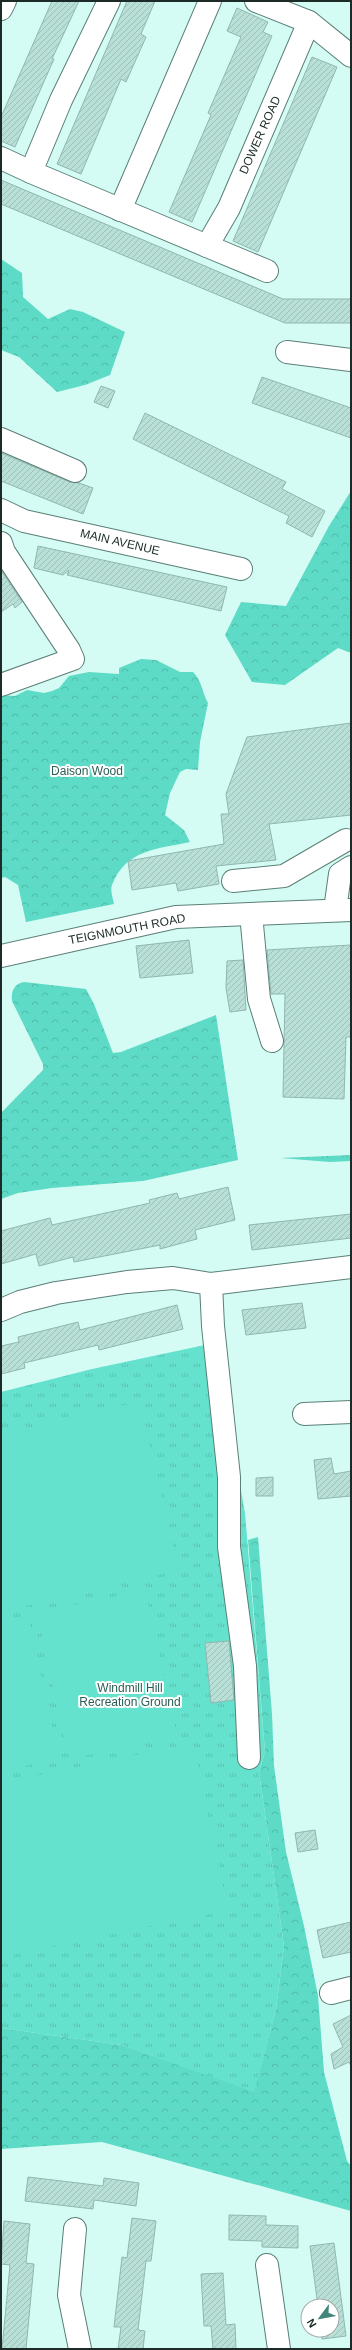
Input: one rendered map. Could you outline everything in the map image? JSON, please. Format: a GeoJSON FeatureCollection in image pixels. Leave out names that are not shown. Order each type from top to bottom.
{"type":"FeatureCollection","features":[{"type":"Feature","properties":{"kind":"street"},"geometry":{"type":"LineString","coordinates":[[1,10],[5,1]]}},
{"type":"Feature","properties":{"kind":"street"},"geometry":{"type":"LineString","coordinates":[[32,172],[61,100],[109,1]]}},
{"type":"Feature","properties":{"kind":"street"},"geometry":{"type":"LineString","coordinates":[[120,210],[210,1]]}},
{"type":"Feature","properties":{"kind":"street"},"geometry":{"type":"LineString","coordinates":[[256,1],[309,22],[351,56]]}},
{"type":"Feature","properties":{"kind":"street","name":"DOWER ROAD"},"geometry":{"type":"LineString","coordinates":[[207,246],[229,208],[309,22]]}},
{"type":"Feature","properties":{"kind":"street"},"geometry":{"type":"LineString","coordinates":[[1,158],[120,210],[267,271]]}},
{"type":"Feature","properties":{"kind":"street"},"geometry":{"type":"LineString","coordinates":[[287,352],[351,360]]}},
{"type":"Feature","properties":{"kind":"street"},"geometry":{"type":"LineString","coordinates":[[1,439],[75,471]]}},
{"type":"Feature","properties":{"kind":"street","name":"MAIN AVENUE"},"geometry":{"type":"LineString","coordinates":[[1,510],[24,521],[240,569]]}},
{"type":"Feature","properties":{"kind":"street"},"geometry":{"type":"LineString","coordinates":[[1,686],[73,659],[69,650],[4,552],[1,543],[24,521]]}},
{"type":"Feature","properties":{"kind":"street"},"geometry":{"type":"LineString","coordinates":[[233,881],[284,876],[346,840]]}},
{"type":"Feature","properties":{"kind":"street"},"geometry":{"type":"LineString","coordinates":[[343,910],[340,874],[351,867]]}},
{"type":"Feature","properties":{"kind":"street"},"geometry":{"type":"LineString","coordinates":[[268,878],[260,913],[259,999],[272,1041]]}},
{"type":"Feature","properties":{"kind":"street","name":"TEIGNMOUTH ROAD"},"geometry":{"type":"LineString","coordinates":[[1,956],[176,917],[343,910]]}},
{"type":"Feature","properties":{"kind":"street"},"geometry":{"type":"LineString","coordinates":[[1,1310],[20,1302],[56,1293],[127,1282],[173,1278],[211,1284],[351,1267]]}},
{"type":"Feature","properties":{"kind":"street"},"geometry":{"type":"LineString","coordinates":[[211,1284],[213,1326],[229,1477],[230,1547],[245,1666],[248,1758]]}},
{"type":"Feature","properties":{"kind":"street"},"geometry":{"type":"LineString","coordinates":[[304,1414],[351,1412]]}},
{"type":"Feature","properties":{"kind":"street"},"geometry":{"type":"LineString","coordinates":[[75,2229],[69,2295],[80,2349]]}},
{"type":"Feature","properties":{"kind":"street"},"geometry":{"type":"LineString","coordinates":[[267,2265],[279,2349]]}},
{"type":"Feature","properties":{"kind":"green space"},"geometry":{"type":"Polygon","coordinates":[[[1,259],[22,273],[23,297],[48,319],[70,309],[83,312],[125,332],[110,375],[85,385],[57,392],[19,357],[1,350],[1,259]]]}},
{"type":"Feature","properties":{"kind":"green space"},"geometry":{"type":"Polygon","coordinates":[[[351,491],[351,653],[338,648],[285,685],[252,682],[225,635],[241,602],[286,606],[329,526],[351,491]]]}},
{"type":"Feature","properties":{"kind":"green space","name":"Daison Wood"},"geometry":{"type":"Polygon","coordinates":[[[141,659],[156,660],[180,672],[193,672],[200,683],[208,703],[200,742],[198,770],[186,769],[180,772],[170,793],[165,815],[184,830],[190,842],[155,849],[134,857],[118,873],[111,887],[114,904],[26,922],[18,885],[5,877],[1,878],[1,695],[15,696],[27,690],[44,693],[52,691],[59,688],[69,676],[89,672],[119,674],[119,668],[141,659]]]}},
{"type":"Feature","properties":{"kind":"green space"},"geometry":{"type":"Polygon","coordinates":[[[24,982],[86,989],[94,1004],[113,1053],[121,1052],[216,1015],[238,1160],[143,1181],[52,1188],[18,1193],[1,1199],[1,1113],[43,1070],[43,1064],[12,1001],[14,988],[18,984],[24,982]]]}},
{"type":"Feature","properties":{"kind":"green space"},"geometry":{"type":"Polygon","coordinates":[[[351,1155],[351,1161],[330,1162],[280,1158],[351,1155]]]}},
{"type":"Feature","properties":{"kind":"green space","name":"Windmill Hill Recreation Ground"},"geometry":{"type":"Polygon","coordinates":[[[205,1345],[230,1428],[245,1513],[265,1752],[259,1772],[284,1946],[276,2009],[254,2093],[122,2045],[1,2028],[1,1392],[92,1369],[205,1345]]]}},
{"type":"Feature","properties":{"kind":"green space"},"geometry":{"type":"Polygon","coordinates":[[[139,1402],[179,1570],[1,1612],[1,1434],[139,1402]]]}},
{"type":"Feature","properties":{"kind":"green space"},"geometry":{"type":"Polygon","coordinates":[[[258,1537],[272,1714],[274,1766],[286,1852],[304,1926],[318,1996],[324,2072],[347,2161],[351,2166],[351,2211],[102,2142],[1,2149],[1,2028],[122,2045],[254,2092],[276,2009],[284,1946],[259,1772],[265,1752],[248,1540],[258,1537]]]}},
{"type":"Feature","properties":{"kind":"green space"},"geometry":{"type":"Polygon","coordinates":[[[145,1590],[177,1736],[69,1759],[37,1613],[145,1590]]]}},
{"type":"Feature","properties":{"kind":"green space"},"geometry":{"type":"Polygon","coordinates":[[[28,1617],[59,1758],[1,1771],[1,1622],[28,1617]]]}},
{"type":"Feature","properties":{"kind":"green space"},"geometry":{"type":"Polygon","coordinates":[[[193,1743],[228,1910],[1,1957],[1,1783],[193,1743]]]}},
{"type":"Feature","properties":{"kind":"building"},"geometry":{"type":"Polygon","coordinates":[[[52,1],[79,1],[52,59],[54,59],[15,147],[1,141],[1,117],[52,1]]]}},
{"type":"Feature","properties":{"kind":"building"},"geometry":{"type":"Polygon","coordinates":[[[127,1],[155,1],[141,34],[146,37],[126,82],[121,79],[81,174],[57,164],[127,1]]]}},
{"type":"Feature","properties":{"kind":"building"},"geometry":{"type":"Polygon","coordinates":[[[237,8],[268,22],[263,32],[272,36],[192,222],[169,212],[211,115],[208,113],[241,37],[227,31],[237,8]]]}},
{"type":"Feature","properties":{"kind":"building"},"geometry":{"type":"Polygon","coordinates":[[[312,57],[337,67],[258,252],[233,241],[312,57]]]}},
{"type":"Feature","properties":{"kind":"building"},"geometry":{"type":"Polygon","coordinates":[[[1,180],[283,299],[351,299],[351,323],[285,323],[1,204],[1,180]]]}},
{"type":"Feature","properties":{"kind":"building"},"geometry":{"type":"Polygon","coordinates":[[[262,377],[351,408],[351,438],[252,403],[262,377]]]}},
{"type":"Feature","properties":{"kind":"building"},"geometry":{"type":"Polygon","coordinates":[[[101,386],[115,391],[108,408],[94,402],[101,386]]]}},
{"type":"Feature","properties":{"kind":"building"},"geometry":{"type":"Polygon","coordinates":[[[145,413],[286,482],[282,489],[325,511],[312,537],[286,523],[289,516],[133,439],[145,413]]]}},
{"type":"Feature","properties":{"kind":"building"},"geometry":{"type":"Polygon","coordinates":[[[1,453],[70,482],[79,483],[93,488],[83,514],[1,481],[1,453]]]}},
{"type":"Feature","properties":{"kind":"building"},"geometry":{"type":"Polygon","coordinates":[[[38,546],[227,587],[221,611],[67,575],[69,570],[63,575],[34,568],[38,546]]]}},
{"type":"Feature","properties":{"kind":"building"},"geometry":{"type":"Polygon","coordinates":[[[1,570],[22,602],[15,608],[13,604],[1,612],[1,570]]]}},
{"type":"Feature","properties":{"kind":"building"},"geometry":{"type":"Polygon","coordinates":[[[351,723],[351,815],[269,824],[276,860],[216,866],[219,884],[178,891],[176,883],[132,890],[128,861],[224,844],[221,814],[229,814],[226,794],[247,737],[351,723]]]}},
{"type":"Feature","properties":{"kind":"building"},"geometry":{"type":"Polygon","coordinates":[[[189,940],[193,973],[140,978],[136,946],[189,940]]]}},
{"type":"Feature","properties":{"kind":"building"},"geometry":{"type":"Polygon","coordinates":[[[351,945],[351,1037],[346,1037],[344,1099],[283,1097],[285,994],[271,994],[267,950],[351,945]]]}},
{"type":"Feature","properties":{"kind":"building"},"geometry":{"type":"Polygon","coordinates":[[[243,960],[246,1010],[230,1012],[226,988],[227,961],[243,960]]]}},
{"type":"Feature","properties":{"kind":"building"},"geometry":{"type":"Polygon","coordinates":[[[228,1187],[235,1220],[195,1230],[197,1239],[160,1249],[160,1245],[74,1262],[73,1257],[39,1266],[36,1254],[1,1264],[1,1231],[50,1218],[52,1225],[150,1203],[149,1200],[177,1193],[179,1199],[228,1187]]]}},
{"type":"Feature","properties":{"kind":"building"},"geometry":{"type":"Polygon","coordinates":[[[351,1214],[351,1238],[252,1250],[249,1225],[351,1214]]]}},
{"type":"Feature","properties":{"kind":"building"},"geometry":{"type":"Polygon","coordinates":[[[302,1303],[306,1328],[246,1335],[242,1310],[302,1303]]]}},
{"type":"Feature","properties":{"kind":"building"},"geometry":{"type":"Polygon","coordinates":[[[177,1305],[183,1329],[99,1350],[98,1345],[24,1363],[25,1368],[1,1374],[1,1346],[19,1342],[18,1337],[78,1322],[80,1330],[177,1305]]]}},
{"type":"Feature","properties":{"kind":"building"},"geometry":{"type":"Polygon","coordinates":[[[331,1458],[334,1474],[351,1471],[351,1496],[318,1499],[314,1460],[331,1458]]]}},
{"type":"Feature","properties":{"kind":"building"},"geometry":{"type":"Polygon","coordinates":[[[273,1477],[273,1496],[256,1496],[256,1478],[273,1477]]]}},
{"type":"Feature","properties":{"kind":"building"},"geometry":{"type":"Polygon","coordinates":[[[229,1641],[234,1700],[211,1703],[205,1643],[229,1641]]]}},
{"type":"Feature","properties":{"kind":"building"},"geometry":{"type":"Polygon","coordinates":[[[315,1830],[318,1849],[298,1852],[295,1833],[315,1830]]]}},
{"type":"Feature","properties":{"kind":"building"},"geometry":{"type":"Polygon","coordinates":[[[351,1922],[351,1952],[323,1958],[317,1930],[351,1922]]]}},
{"type":"Feature","properties":{"kind":"building"},"geometry":{"type":"Polygon","coordinates":[[[351,2015],[351,2066],[349,2062],[334,2069],[331,2054],[343,2047],[333,2024],[351,2015]]]}},
{"type":"Feature","properties":{"kind":"building"},"geometry":{"type":"Polygon","coordinates":[[[28,2177],[103,2186],[104,2178],[139,2183],[136,2206],[94,2200],[93,2209],[25,2201],[28,2177]]]}},
{"type":"Feature","properties":{"kind":"building"},"geometry":{"type":"Polygon","coordinates":[[[229,2215],[266,2216],[266,2225],[298,2226],[298,2248],[262,2247],[262,2241],[229,2240],[229,2215]]]}},
{"type":"Feature","properties":{"kind":"building"},"geometry":{"type":"Polygon","coordinates":[[[132,2218],[156,2221],[151,2261],[146,2261],[138,2330],[145,2331],[143,2349],[118,2349],[121,2327],[114,2327],[122,2257],[127,2258],[132,2218]]]}},
{"type":"Feature","properties":{"kind":"building"},"geometry":{"type":"Polygon","coordinates":[[[4,2221],[30,2224],[26,2263],[34,2264],[26,2349],[2,2349],[10,2265],[1,2264],[4,2221]]]}},
{"type":"Feature","properties":{"kind":"building"},"geometry":{"type":"Polygon","coordinates":[[[334,2243],[346,2336],[340,2337],[340,2298],[317,2298],[310,2246],[334,2243]]]}},
{"type":"Feature","properties":{"kind":"building"},"geometry":{"type":"Polygon","coordinates":[[[223,2273],[226,2325],[235,2324],[236,2349],[213,2349],[211,2326],[204,2326],[201,2274],[223,2273]]]}}]}
